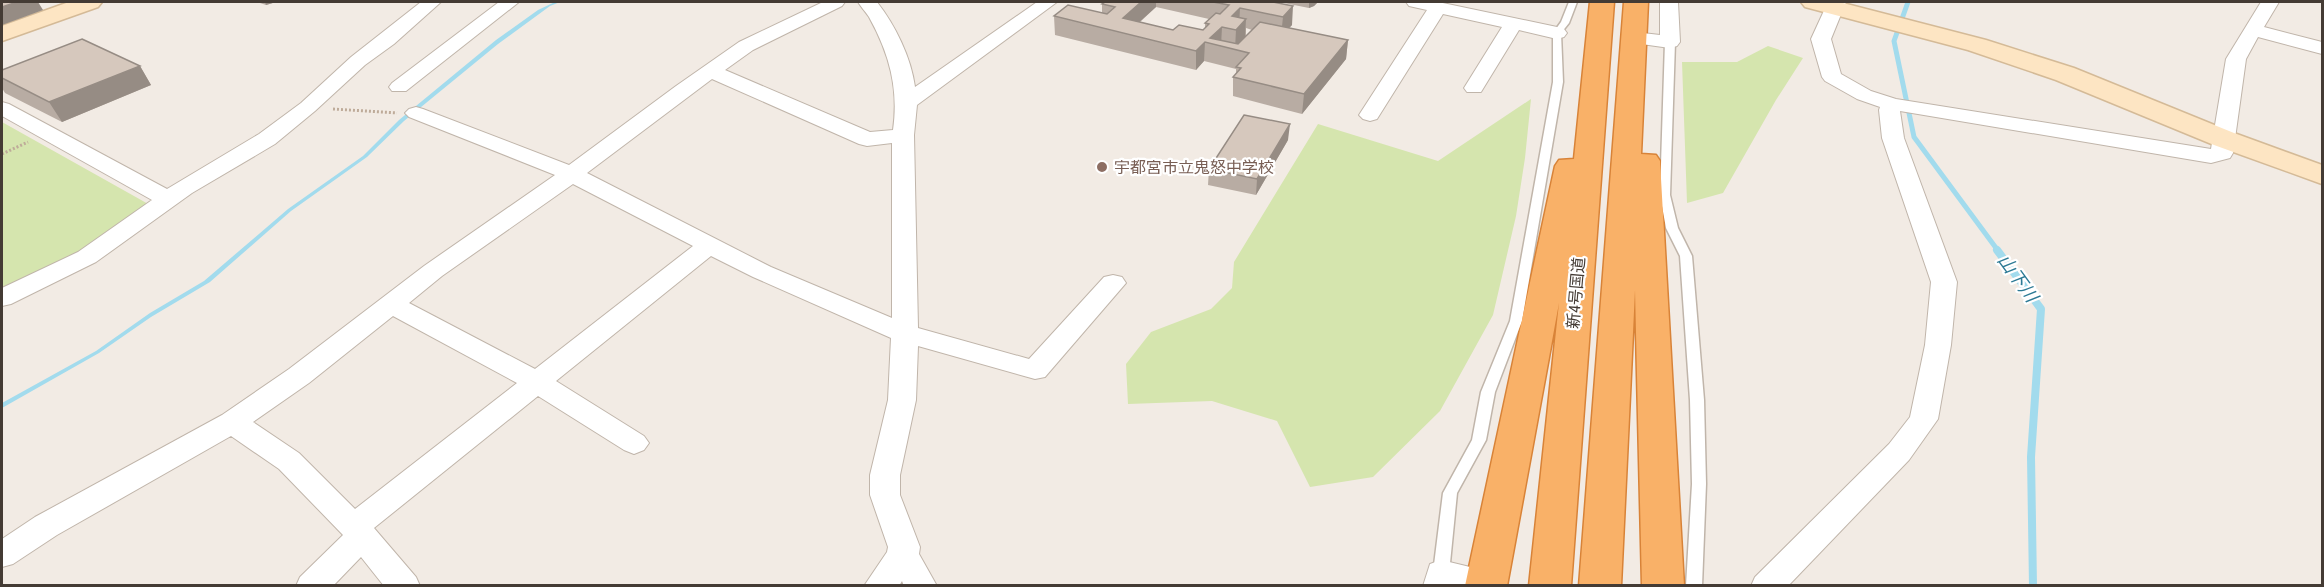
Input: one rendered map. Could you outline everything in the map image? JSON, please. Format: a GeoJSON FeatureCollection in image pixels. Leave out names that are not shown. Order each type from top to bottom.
{"type":"FeatureCollection","features":[{"type":"Feature","properties":{"kind":"highway","name":"新4号国道"},"geometry":{"type":"LineString","coordinates":[[1550,585],[1602,2]]}},
{"type":"Feature","properties":{"kind":"highway"},"geometry":{"type":"LineString","coordinates":[[1600,585],[1636,2]]}},
{"type":"Feature","properties":{"kind":"highway"},"geometry":{"type":"LineString","coordinates":[[1634,38],[1643,65],[1648,268],[1663,585]]}},
{"type":"Feature","properties":{"kind":"highway"},"geometry":{"type":"LineString","coordinates":[[1456,580],[1577,124],[1595,79]]}},
{"type":"Feature","properties":{"kind":"street"},"geometry":{"type":"LineString","coordinates":[[2,34],[90,2]]}},
{"type":"Feature","properties":{"kind":"street"},"geometry":{"type":"LineString","coordinates":[[2,298],[87,256],[168,199],[267,139],[308,107],[358,61],[432,2]]}},
{"type":"Feature","properties":{"kind":"street"},"geometry":{"type":"LineString","coordinates":[[399,87],[510,2]]}},
{"type":"Feature","properties":{"kind":"street"},"geometry":{"type":"LineString","coordinates":[[2,555],[46,526],[232,422],[299,376],[433,271],[572,174],[710,71],[777,28],[836,2]]}},
{"type":"Feature","properties":{"kind":"street"},"geometry":{"type":"LineString","coordinates":[[867,2],[880,21],[903,68],[907,102],[903,135],[905,369],[902,400],[885,475],[885,495],[904,547],[903,555],[880,585]]}},
{"type":"Feature","properties":{"kind":"street"},"geometry":{"type":"LineString","coordinates":[[907,102],[1048,2]]}},
{"type":"Feature","properties":{"kind":"street"},"geometry":{"type":"LineString","coordinates":[[1415,2],[1557,33]]}},
{"type":"Feature","properties":{"kind":"street"},"geometry":{"type":"LineString","coordinates":[[1634,38],[1670,42],[1669,2]]}},
{"type":"Feature","properties":{"kind":"street"},"geometry":{"type":"LineString","coordinates":[[2270,2],[2236,59],[2224,139],[2222,153],[2211,156],[1969,114],[1894,105],[1864,95],[1832,78],[1821,39],[1828,3],[1977,45],[2065,74],[2224,139],[2322,175]]}},
{"type":"Feature","properties":{"kind":"street"},"geometry":{"type":"LineString","coordinates":[[1370,115],[1438,7]]}},
{"type":"Feature","properties":{"kind":"street"},"geometry":{"type":"LineString","coordinates":[[1474,88],[1514,23]]}},
{"type":"Feature","properties":{"kind":"street"},"geometry":{"type":"LineString","coordinates":[[2253,30],[2322,48]]}},
{"type":"Feature","properties":{"kind":"street"},"geometry":{"type":"LineString","coordinates":[[710,71],[867,138],[903,135]]}},
{"type":"Feature","properties":{"kind":"street"},"geometry":{"type":"LineString","coordinates":[[1767,585],[1899,452],[1924,419],[1938,345],[1944,282],[1893,138],[1889,110],[1894,105]]}},
{"type":"Feature","properties":{"kind":"street"},"geometry":{"type":"LineString","coordinates":[[2,108],[168,199]]}},
{"type":"Feature","properties":{"kind":"street"},"geometry":{"type":"LineString","coordinates":[[416,113],[572,174],[762,272],[904,333],[1035,370],[1113,284]]}},
{"type":"Feature","properties":{"kind":"street"},"geometry":{"type":"LineString","coordinates":[[312,585],[358,532],[537,382],[711,244]]}},
{"type":"Feature","properties":{"kind":"street"},"geometry":{"type":"LineString","coordinates":[[391,304],[537,382],[634,443]]}},
{"type":"Feature","properties":{"kind":"street"},"geometry":{"type":"LineString","coordinates":[[232,422],[289,461],[358,532],[404,585]]}},
{"type":"Feature","properties":{"kind":"street"},"geometry":{"type":"LineString","coordinates":[[903,555],[921,585]]}},
{"type":"Feature","properties":{"kind":"lane"},"geometry":{"type":"LineString","coordinates":[[1456,580],[1450,493],[1479,440],[1488,392],[1516,321],[1558,82],[1557,33],[1565,22],[1573,2]]}},
{"type":"Feature","properties":{"kind":"lane"},"geometry":{"type":"LineString","coordinates":[[1670,42],[1665,195],[1672,228],[1686,256],[1699,484],[1694,585]]}},
{"type":"Feature","properties":{"kind":"path"},"geometry":{"type":"LineString","coordinates":[[308,107],[416,113]]}},
{"type":"Feature","properties":{"kind":"green space"},"geometry":{"type":"Polygon","coordinates":[[[1768,46],[1803,58],[1776,100],[1723,193],[1687,203],[1682,62],[1737,62],[1768,46]]]}},
{"type":"Feature","properties":{"kind":"green space"},"geometry":{"type":"Polygon","coordinates":[[[1531,99],[1516,216],[1493,315],[1440,411],[1373,477],[1310,487],[1277,421],[1212,401],[1128,404],[1126,364],[1151,332],[1211,309],[1232,288],[1234,262],[1318,124],[1438,161],[1531,99]]]}},
{"type":"Feature","properties":{"kind":"green space"},"geometry":{"type":"Polygon","coordinates":[[[2,122],[150,205],[69,260],[2,293],[2,122]]]}},
{"type":"Feature","properties":{"kind":"water"},"geometry":{"type":"Polygon","coordinates":[[[560,2],[550,6],[498,44],[404,121],[367,157],[291,211],[210,282],[151,317],[99,353],[2,408],[2,403],[96,351],[150,313],[204,281],[288,209],[363,156],[399,120],[496,40],[538,10],[560,2]]]}},
{"type":"Feature","properties":{"kind":"building"},"geometry":{"type":"Polygon","coordinates":[[[2,2],[17,2],[2,7],[2,2]]]}},
{"type":"Feature","properties":{"kind":"building"},"geometry":{"type":"Polygon","coordinates":[[[1105,2],[1141,2],[1123,18],[1173,30],[1179,25],[1203,30],[1209,24],[1205,23],[1229,5],[1213,2],[1273,2],[1293,6],[1283,17],[1240,8],[1232,16],[1246,19],[1236,30],[1222,27],[1210,38],[1238,44],[1260,22],[1348,40],[1304,94],[1233,77],[1241,68],[1236,67],[1249,53],[1205,42],[1196,51],[1054,16],[1068,5],[1107,14],[1115,7],[1102,4],[1105,2]]]}},
{"type":"Feature","properties":{"kind":"building"},"geometry":{"type":"Polygon","coordinates":[[[82,39],[140,66],[49,102],[2,78],[2,70],[82,39]]]}},
{"type":"Feature","properties":{"kind":"building"},"geometry":{"type":"Polygon","coordinates":[[[1244,115],[1290,124],[1257,179],[1209,169],[1244,115]]]}},
{"type":"Feature","properties":{"kind":"waterway","name":"山下川"},"geometry":{"type":"LineString","coordinates":[[1908,2],[1894,41],[1914,137],[1999,252]]}},
{"type":"Feature","properties":{"kind":"waterway","name":"山下川"},"geometry":{"type":"LineString","coordinates":[[1997,250],[2041,309],[2031,457],[2033,586]]}},
{"type":"Feature","properties":{"kind":"place","name":"宇都宮市立鬼怒中学校"},"geometry":{"type":"Point","coordinates":[1102,167]}}]}
